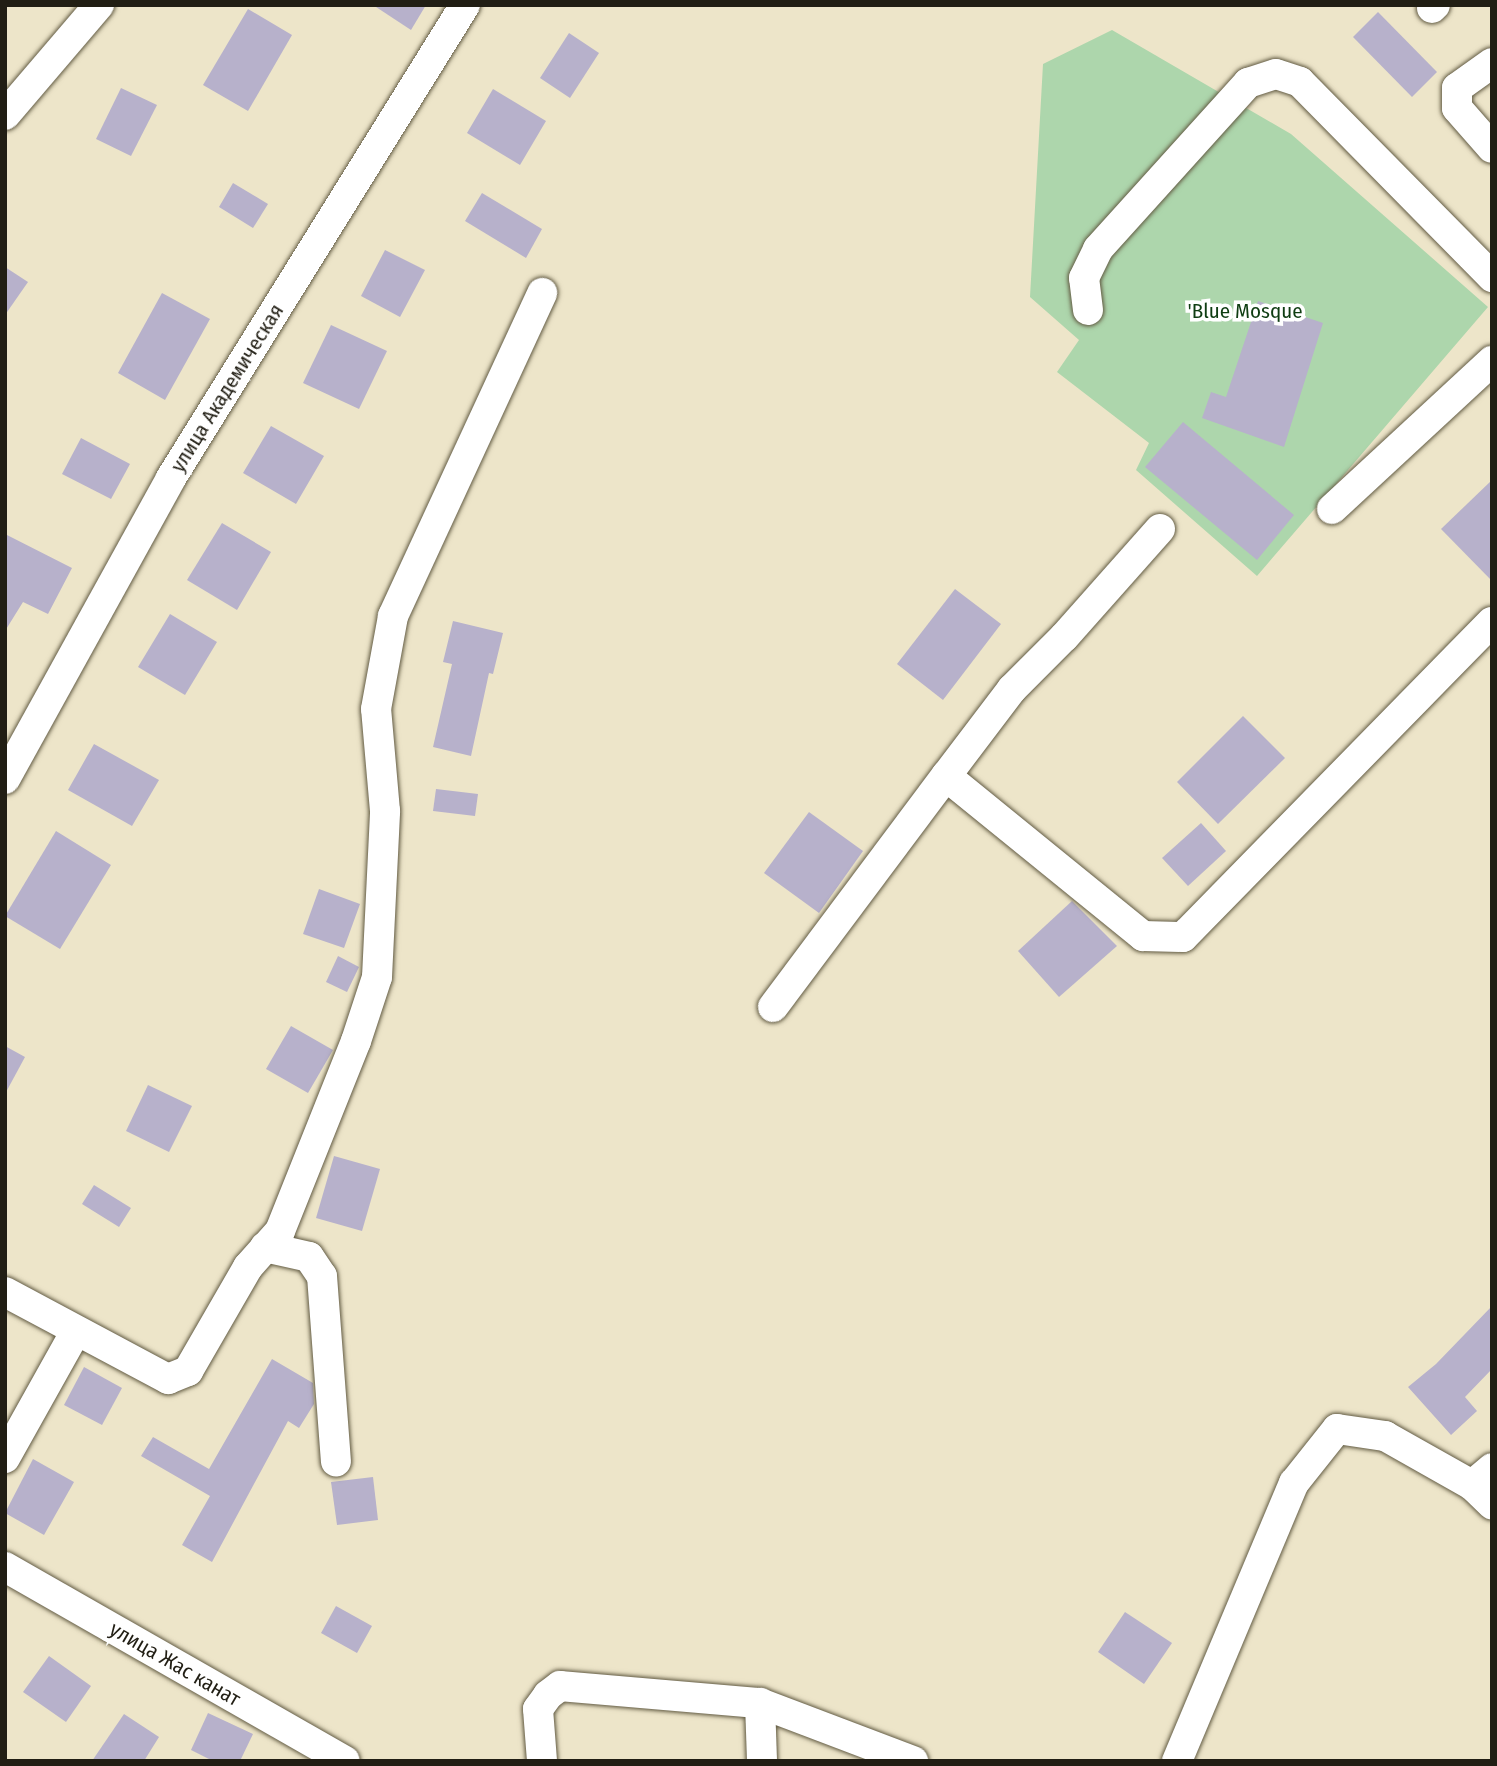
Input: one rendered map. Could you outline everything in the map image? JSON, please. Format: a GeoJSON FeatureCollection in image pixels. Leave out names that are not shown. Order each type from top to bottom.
{"type":"FeatureCollection","features":[{"type":"Feature","properties":{"kind":"street"},"geometry":{"type":"LineString","coordinates":[[5,115],[99,5]]}},
{"type":"Feature","properties":{"kind":"street","name":"улица Академическая"},"geometry":{"type":"LineString","coordinates":[[5,779],[171,478],[465,5]]}},
{"type":"Feature","properties":{"kind":"street"},"geometry":{"type":"LineString","coordinates":[[1492,63],[1457,88],[1457,108],[1492,148]]}},
{"type":"Feature","properties":{"kind":"street"},"geometry":{"type":"LineString","coordinates":[[1088,310],[1084,278],[1098,249],[1248,83],[1276,74],[1300,82],[1492,277]]}},
{"type":"Feature","properties":{"kind":"street"},"geometry":{"type":"LineString","coordinates":[[5,1292],[168,1379],[188,1371],[248,1267],[279,1231],[356,1041],[377,977],[385,811],[376,709],[393,617],[542,293]]}},
{"type":"Feature","properties":{"kind":"street"},"geometry":{"type":"LineString","coordinates":[[1332,509],[1492,360]]}},
{"type":"Feature","properties":{"kind":"street"},"geometry":{"type":"LineString","coordinates":[[773,1007],[1012,689],[1160,529]]}},
{"type":"Feature","properties":{"kind":"street"},"geometry":{"type":"LineString","coordinates":[[946,776],[1143,936],[1183,937],[1492,622]]}},
{"type":"Feature","properties":{"kind":"street"},"geometry":{"type":"LineString","coordinates":[[265,1247],[309,1257],[322,1276],[337,1461]]}},
{"type":"Feature","properties":{"kind":"street"},"geometry":{"type":"LineString","coordinates":[[5,1458],[76,1331]]}},
{"type":"Feature","properties":{"kind":"street"},"geometry":{"type":"LineString","coordinates":[[1177,1761],[1294,1483],[1337,1429],[1385,1436],[1485,1485]]}},
{"type":"Feature","properties":{"kind":"street","name":"улица Жас канат"},"geometry":{"type":"LineString","coordinates":[[5,1567],[345,1761]]}},
{"type":"Feature","properties":{"kind":"street"},"geometry":{"type":"LineString","coordinates":[[542,1761],[538,1709],[548,1695],[560,1686],[760,1703],[913,1761]]}},
{"type":"Feature","properties":{"kind":"street"},"geometry":{"type":"LineString","coordinates":[[760,1703],[762,1761]]}},
{"type":"Feature","properties":{"kind":"green space","name":"'Blue Mosque"},"geometry":{"type":"Polygon","coordinates":[[[1112,30],[1291,134],[1488,307],[1257,576],[1136,470],[1149,443],[1057,372],[1079,340],[1030,297],[1043,64],[1112,30]]]}},
{"type":"Feature","properties":{"kind":"building"},"geometry":{"type":"Polygon","coordinates":[[[373,5],[426,5],[411,30],[373,5]]]}},
{"type":"Feature","properties":{"kind":"building"},"geometry":{"type":"Polygon","coordinates":[[[248,9],[292,35],[248,111],[203,85],[248,9]]]}},
{"type":"Feature","properties":{"kind":"building"},"geometry":{"type":"Polygon","coordinates":[[[1378,12],[1437,72],[1412,97],[1353,37],[1378,12]]]}},
{"type":"Feature","properties":{"kind":"building"},"geometry":{"type":"Polygon","coordinates":[[[569,33],[599,53],[570,98],[540,78],[569,33]]]}},
{"type":"Feature","properties":{"kind":"building"},"geometry":{"type":"Polygon","coordinates":[[[121,88],[157,105],[131,156],[96,139],[121,88]]]}},
{"type":"Feature","properties":{"kind":"building"},"geometry":{"type":"Polygon","coordinates":[[[493,89],[546,121],[520,165],[467,133],[493,89]]]}},
{"type":"Feature","properties":{"kind":"building"},"geometry":{"type":"Polygon","coordinates":[[[233,183],[268,204],[253,228],[219,207],[233,183]]]}},
{"type":"Feature","properties":{"kind":"building"},"geometry":{"type":"Polygon","coordinates":[[[482,193],[542,229],[526,258],[465,221],[482,193]]]}},
{"type":"Feature","properties":{"kind":"building"},"geometry":{"type":"Polygon","coordinates":[[[385,250],[425,270],[400,317],[361,296],[385,250]]]}},
{"type":"Feature","properties":{"kind":"building"},"geometry":{"type":"Polygon","coordinates":[[[5,267],[28,282],[5,315],[5,267]]]}},
{"type":"Feature","properties":{"kind":"building"},"geometry":{"type":"Polygon","coordinates":[[[162,293],[210,319],[165,400],[118,373],[162,293]]]}},
{"type":"Feature","properties":{"kind":"building"},"geometry":{"type":"Polygon","coordinates":[[[1258,301],[1323,323],[1284,447],[1202,418],[1211,392],[1226,397],[1258,301]]]}},
{"type":"Feature","properties":{"kind":"building"},"geometry":{"type":"Polygon","coordinates":[[[331,325],[387,351],[359,409],[303,383],[331,325]]]}},
{"type":"Feature","properties":{"kind":"building"},"geometry":{"type":"Polygon","coordinates":[[[1183,422],[1294,515],[1257,560],[1145,467],[1183,422]]]}},
{"type":"Feature","properties":{"kind":"building"},"geometry":{"type":"Polygon","coordinates":[[[271,426],[324,456],[296,504],[243,473],[271,426]]]}},
{"type":"Feature","properties":{"kind":"building"},"geometry":{"type":"Polygon","coordinates":[[[81,438],[130,464],[111,499],[62,474],[81,438]]]}},
{"type":"Feature","properties":{"kind":"building"},"geometry":{"type":"Polygon","coordinates":[[[1492,480],[1492,581],[1441,529],[1492,480]]]}},
{"type":"Feature","properties":{"kind":"building"},"geometry":{"type":"Polygon","coordinates":[[[222,523],[271,552],[237,610],[187,580],[222,523]]]}},
{"type":"Feature","properties":{"kind":"building"},"geometry":{"type":"Polygon","coordinates":[[[5,534],[72,568],[48,614],[23,602],[5,631],[5,534]]]}},
{"type":"Feature","properties":{"kind":"building"},"geometry":{"type":"Polygon","coordinates":[[[955,589],[1001,624],[943,700],[897,664],[955,589]]]}},
{"type":"Feature","properties":{"kind":"building"},"geometry":{"type":"Polygon","coordinates":[[[170,614],[217,642],[185,695],[138,667],[170,614]]]}},
{"type":"Feature","properties":{"kind":"building"},"geometry":{"type":"Polygon","coordinates":[[[453,621],[503,633],[493,674],[489,673],[471,756],[433,747],[452,664],[443,662],[453,621]]]}},
{"type":"Feature","properties":{"kind":"building"},"geometry":{"type":"Polygon","coordinates":[[[1243,716],[1285,758],[1218,824],[1177,782],[1243,716]]]}},
{"type":"Feature","properties":{"kind":"building"},"geometry":{"type":"Polygon","coordinates":[[[94,744],[159,780],[132,826],[68,790],[94,744]]]}},
{"type":"Feature","properties":{"kind":"building"},"geometry":{"type":"Polygon","coordinates":[[[436,789],[478,794],[475,816],[433,811],[436,789]]]}},
{"type":"Feature","properties":{"kind":"building"},"geometry":{"type":"Polygon","coordinates":[[[809,812],[863,851],[819,913],[764,873],[809,812]]]}},
{"type":"Feature","properties":{"kind":"building"},"geometry":{"type":"Polygon","coordinates":[[[1201,823],[1226,851],[1188,886],[1162,858],[1201,823]]]}},
{"type":"Feature","properties":{"kind":"building"},"geometry":{"type":"Polygon","coordinates":[[[56,831],[111,865],[60,949],[5,916],[56,831]]]}},
{"type":"Feature","properties":{"kind":"building"},"geometry":{"type":"Polygon","coordinates":[[[319,889],[360,904],[344,948],[303,934],[319,889]]]}},
{"type":"Feature","properties":{"kind":"building"},"geometry":{"type":"Polygon","coordinates":[[[1072,901],[1117,946],[1059,997],[1018,951],[1072,901]]]}},
{"type":"Feature","properties":{"kind":"building"},"geometry":{"type":"Polygon","coordinates":[[[338,956],[359,967],[347,992],[326,982],[338,956]]]}},
{"type":"Feature","properties":{"kind":"building"},"geometry":{"type":"Polygon","coordinates":[[[291,1026],[333,1050],[308,1093],[266,1069],[291,1026]]]}},
{"type":"Feature","properties":{"kind":"building"},"geometry":{"type":"Polygon","coordinates":[[[5,1046],[25,1057],[5,1094],[5,1046]]]}},
{"type":"Feature","properties":{"kind":"building"},"geometry":{"type":"Polygon","coordinates":[[[148,1085],[192,1106],[169,1152],[126,1131],[148,1085]]]}},
{"type":"Feature","properties":{"kind":"building"},"geometry":{"type":"Polygon","coordinates":[[[334,1156],[380,1169],[362,1231],[316,1218],[334,1156]]]}},
{"type":"Feature","properties":{"kind":"building"},"geometry":{"type":"Polygon","coordinates":[[[94,1185],[131,1208],[119,1227],[82,1204],[94,1185]]]}},
{"type":"Feature","properties":{"kind":"building"},"geometry":{"type":"Polygon","coordinates":[[[1492,1306],[1492,1369],[1465,1397],[1477,1411],[1451,1435],[1408,1387],[1436,1364],[1492,1306]]]}},
{"type":"Feature","properties":{"kind":"building"},"geometry":{"type":"Polygon","coordinates":[[[272,1359],[313,1383],[314,1404],[299,1428],[288,1421],[212,1562],[182,1545],[210,1496],[141,1456],[153,1437],[209,1469],[272,1359]]]}},
{"type":"Feature","properties":{"kind":"building"},"geometry":{"type":"Polygon","coordinates":[[[84,1367],[122,1388],[102,1425],[64,1405],[84,1367]]]}},
{"type":"Feature","properties":{"kind":"building"},"geometry":{"type":"Polygon","coordinates":[[[33,1459],[74,1482],[44,1535],[5,1513],[33,1459]]]}},
{"type":"Feature","properties":{"kind":"building"},"geometry":{"type":"Polygon","coordinates":[[[373,1477],[378,1520],[337,1525],[331,1482],[373,1477]]]}},
{"type":"Feature","properties":{"kind":"building"},"geometry":{"type":"Polygon","coordinates":[[[336,1606],[372,1626],[357,1653],[321,1633],[336,1606]]]}},
{"type":"Feature","properties":{"kind":"building"},"geometry":{"type":"Polygon","coordinates":[[[1125,1612],[1172,1643],[1144,1684],[1098,1652],[1125,1612]]]}},
{"type":"Feature","properties":{"kind":"building"},"geometry":{"type":"Polygon","coordinates":[[[49,1656],[91,1686],[66,1722],[23,1692],[49,1656]]]}},
{"type":"Feature","properties":{"kind":"building"},"geometry":{"type":"Polygon","coordinates":[[[208,1713],[253,1734],[240,1761],[213,1761],[191,1750],[208,1713]]]}},
{"type":"Feature","properties":{"kind":"building"},"geometry":{"type":"Polygon","coordinates":[[[124,1714],[159,1737],[144,1761],[92,1761],[124,1714]]]}}]}
